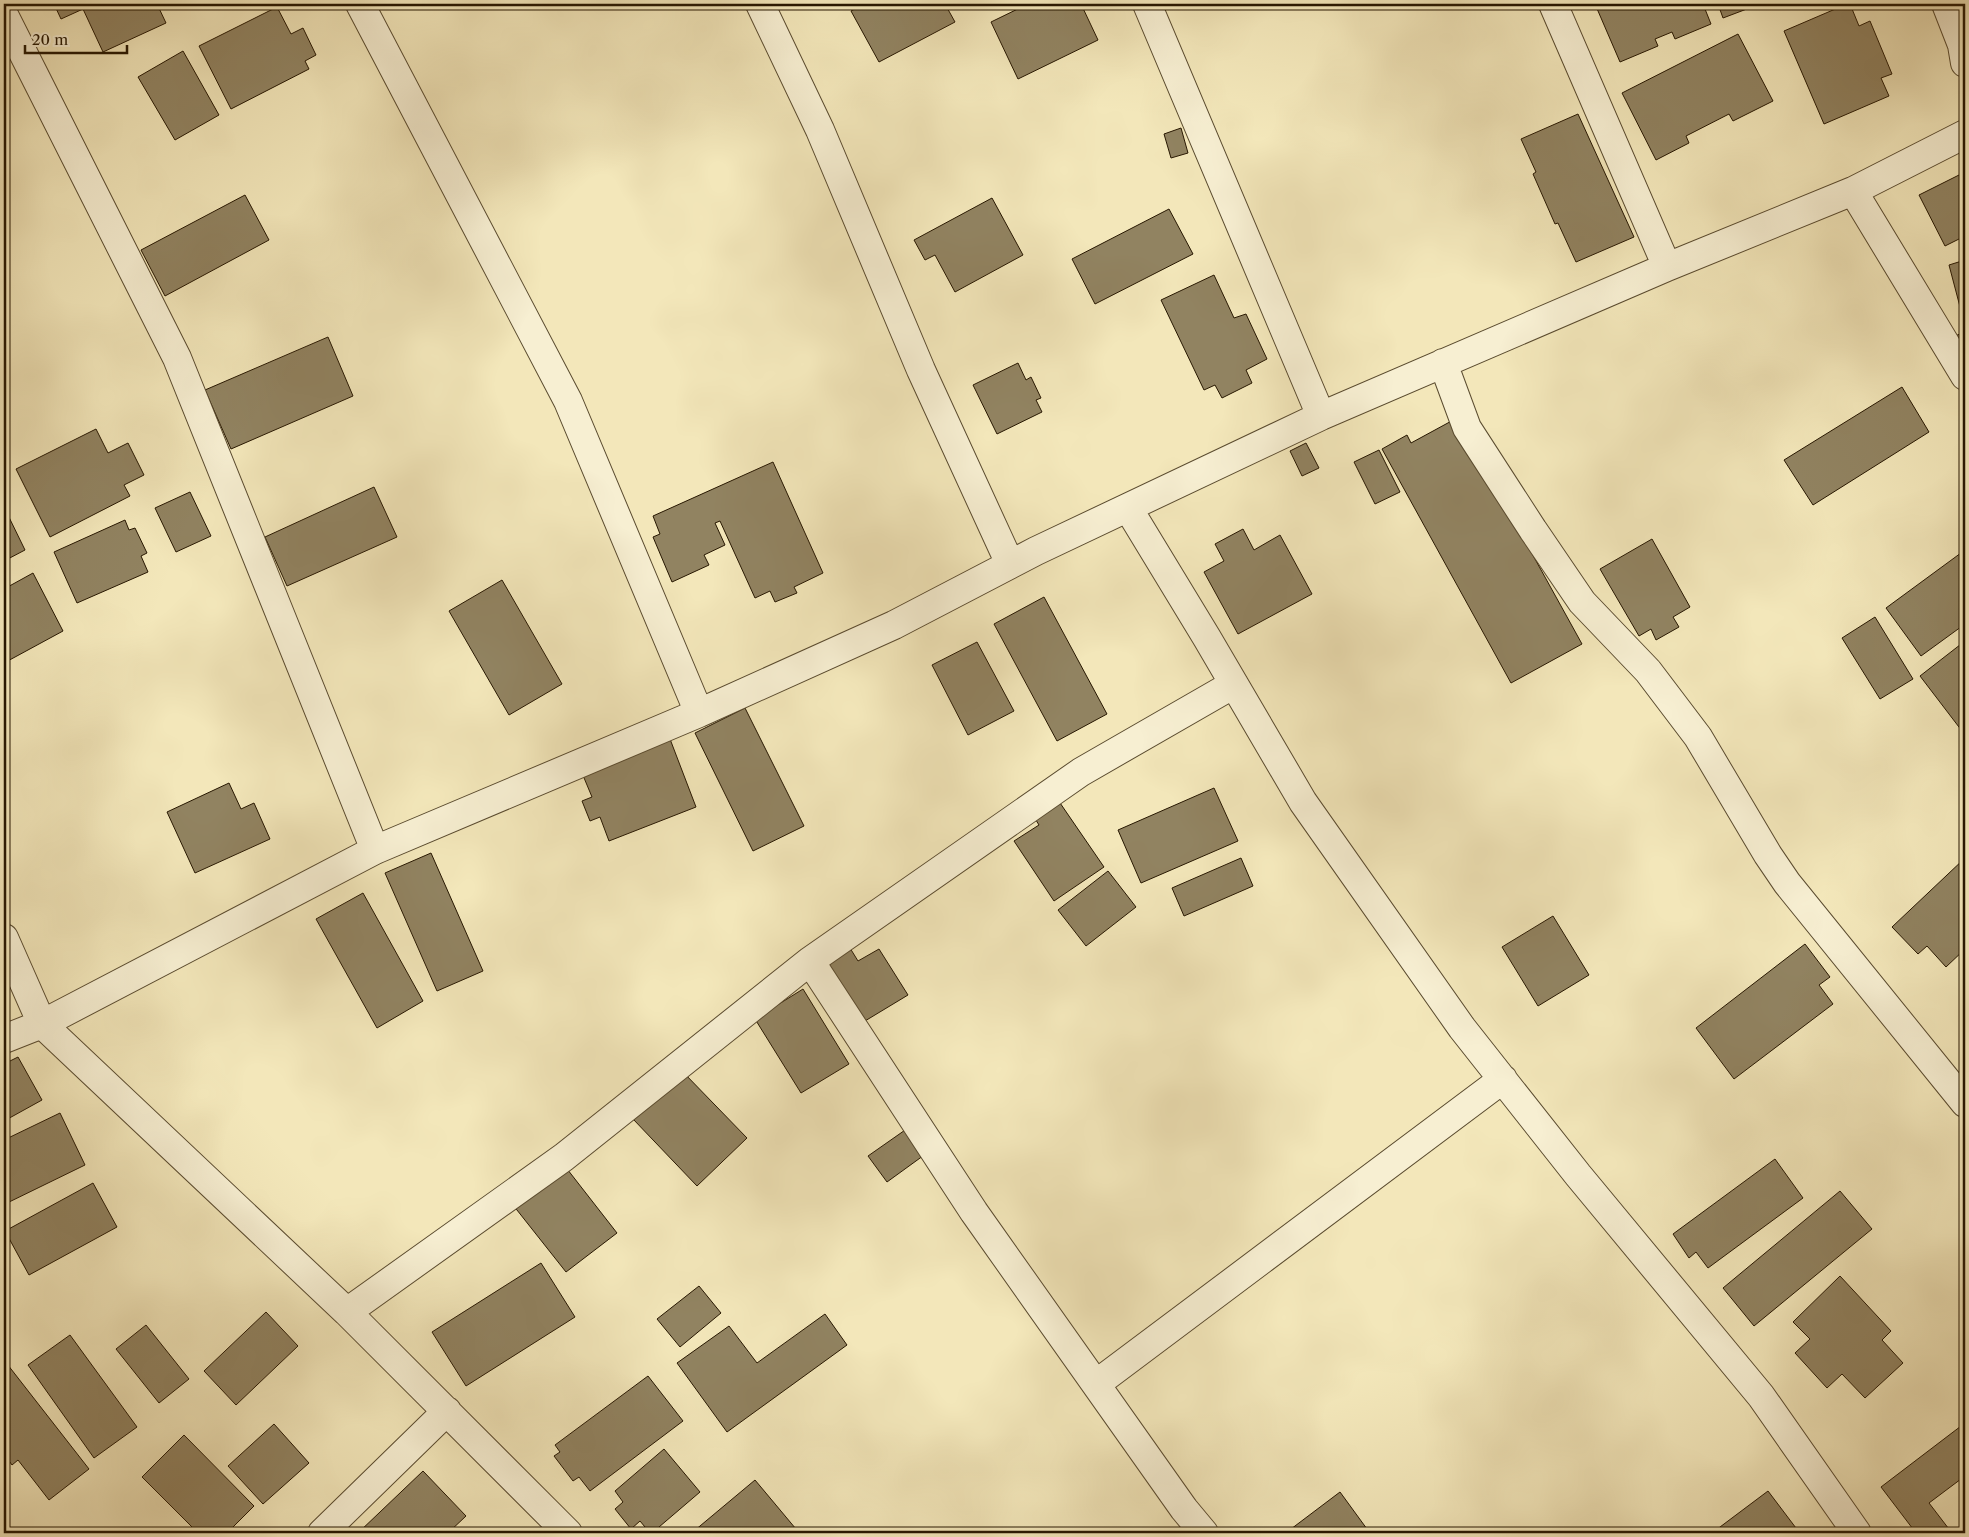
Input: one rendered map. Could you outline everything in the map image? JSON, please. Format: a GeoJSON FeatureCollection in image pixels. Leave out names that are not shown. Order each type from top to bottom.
{"type":"FeatureCollection","features":[{"type":"Feature","properties":{"kind":"street"},"geometry":{"type":"LineString","coordinates":[[360,4],[568,401],[699,712]]}},
{"type":"Feature","properties":{"kind":"street"},"geometry":{"type":"LineString","coordinates":[[760,4],[820,130],[921,370],[1010,564]]}},
{"type":"Feature","properties":{"kind":"street"},"geometry":{"type":"LineString","coordinates":[[1147,4],[1321,416]]}},
{"type":"Feature","properties":{"kind":"street"},"geometry":{"type":"LineString","coordinates":[[1553,4],[1667,267]]}},
{"type":"Feature","properties":{"kind":"street"},"geometry":{"type":"LineString","coordinates":[[1946,4],[1962,45],[1965,63]]}},
{"type":"Feature","properties":{"kind":"street"},"geometry":{"type":"LineString","coordinates":[[4,15],[178,358],[375,850]]}},
{"type":"Feature","properties":{"kind":"street"},"geometry":{"type":"LineString","coordinates":[[4,1039],[42,1024],[375,850],[699,712],[894,625],[1010,564],[1321,416],[1667,267],[1853,190],[1965,134]]}},
{"type":"Feature","properties":{"kind":"street"},"geometry":{"type":"LineString","coordinates":[[1853,190],[1965,376]]}},
{"type":"Feature","properties":{"kind":"street"},"geometry":{"type":"LineString","coordinates":[[1443,363],[1468,428],[1533,530],[1582,602],[1648,671],[1698,737],[1768,855],[1787,883],[1965,1103]]}},
{"type":"Feature","properties":{"kind":"street"},"geometry":{"type":"LineString","coordinates":[[1128,508],[1303,802],[1462,1028],[1578,1175],[1761,1396],[1857,1533]]}},
{"type":"Feature","properties":{"kind":"street"},"geometry":{"type":"LineString","coordinates":[[347,1312],[564,1157],[810,961],[1081,772],[1234,684]]}},
{"type":"Feature","properties":{"kind":"street"},"geometry":{"type":"LineString","coordinates":[[4,938],[42,1024],[347,1312],[568,1533]]}},
{"type":"Feature","properties":{"kind":"street"},"geometry":{"type":"LineString","coordinates":[[810,961],[974,1212],[1184,1509],[1204,1533]]}},
{"type":"Feature","properties":{"kind":"street"},"geometry":{"type":"LineString","coordinates":[[1096,1384],[1503,1080]]}},
{"type":"Feature","properties":{"kind":"street"},"geometry":{"type":"LineString","coordinates":[[322,1533],[447,1412]]}},
{"type":"Feature","properties":{"kind":"building"},"geometry":{"type":"Polygon","coordinates":[[[54,4],[157,4],[166,23],[103,52],[83,9],[61,19],[54,4]]]}},
{"type":"Feature","properties":{"kind":"building"},"geometry":{"type":"Polygon","coordinates":[[[864,4],[945,4],[955,22],[879,62],[851,11],[864,4]]]}},
{"type":"Feature","properties":{"kind":"building"},"geometry":{"type":"Polygon","coordinates":[[[1028,4],[1069,4],[1071,8],[1081,4],[1098,40],[1018,79],[991,22],[1028,4]]]}},
{"type":"Feature","properties":{"kind":"building"},"geometry":{"type":"Polygon","coordinates":[[[1595,4],[1703,4],[1711,24],[1675,39],[1672,32],[1655,39],[1658,46],[1620,62],[1595,4]]]}},
{"type":"Feature","properties":{"kind":"building"},"geometry":{"type":"Polygon","coordinates":[[[1718,4],[1760,4],[1723,18],[1718,4]]]}},
{"type":"Feature","properties":{"kind":"building"},"geometry":{"type":"Polygon","coordinates":[[[1850,4],[1859,26],[1870,21],[1892,74],[1881,78],[1889,96],[1824,124],[1784,31],[1850,4]]]}},
{"type":"Feature","properties":{"kind":"building"},"geometry":{"type":"Polygon","coordinates":[[[277,7],[291,34],[303,28],[316,55],[305,61],[309,69],[231,109],[199,46],[277,7]]]}},
{"type":"Feature","properties":{"kind":"building"},"geometry":{"type":"Polygon","coordinates":[[[1738,34],[1773,101],[1733,121],[1729,114],[1686,136],[1689,143],[1656,160],[1622,93],[1738,34]]]}},
{"type":"Feature","properties":{"kind":"building"},"geometry":{"type":"Polygon","coordinates":[[[183,51],[219,115],[175,140],[138,77],[183,51]]]}},
{"type":"Feature","properties":{"kind":"building"},"geometry":{"type":"Polygon","coordinates":[[[1578,114],[1634,237],[1576,262],[1558,223],[1555,224],[1533,174],[1536,172],[1521,139],[1578,114]]]}},
{"type":"Feature","properties":{"kind":"building"},"geometry":{"type":"Polygon","coordinates":[[[1181,128],[1188,153],[1171,158],[1164,134],[1181,128]]]}},
{"type":"Feature","properties":{"kind":"building"},"geometry":{"type":"Polygon","coordinates":[[[1965,172],[1965,236],[1945,246],[1919,195],[1965,172]]]}},
{"type":"Feature","properties":{"kind":"building"},"geometry":{"type":"Polygon","coordinates":[[[245,195],[269,240],[165,296],[141,250],[245,195]]]}},
{"type":"Feature","properties":{"kind":"building"},"geometry":{"type":"Polygon","coordinates":[[[992,198],[1023,255],[955,292],[935,255],[925,260],[914,240],[992,198]]]}},
{"type":"Feature","properties":{"kind":"building"},"geometry":{"type":"Polygon","coordinates":[[[1169,209],[1193,254],[1095,304],[1072,259],[1169,209]]]}},
{"type":"Feature","properties":{"kind":"building"},"geometry":{"type":"Polygon","coordinates":[[[1965,260],[1965,322],[1964,322],[1949,265],[1965,260]]]}},
{"type":"Feature","properties":{"kind":"building"},"geometry":{"type":"Polygon","coordinates":[[[1214,275],[1234,318],[1246,314],[1267,359],[1246,370],[1252,383],[1222,398],[1215,385],[1204,390],[1161,300],[1214,275]]]}},
{"type":"Feature","properties":{"kind":"building"},"geometry":{"type":"Polygon","coordinates":[[[1965,332],[1965,369],[1950,338],[1965,332]]]}},
{"type":"Feature","properties":{"kind":"building"},"geometry":{"type":"Polygon","coordinates":[[[328,337],[353,396],[231,449],[205,390],[328,337]]]}},
{"type":"Feature","properties":{"kind":"building"},"geometry":{"type":"Polygon","coordinates":[[[1018,363],[1026,380],[1031,377],[1041,398],[1036,400],[1042,412],[997,434],[973,385],[1018,363]]]}},
{"type":"Feature","properties":{"kind":"building"},"geometry":{"type":"Polygon","coordinates":[[[1902,387],[1929,432],[1813,505],[1784,460],[1902,387]]]}},
{"type":"Feature","properties":{"kind":"building"},"geometry":{"type":"Polygon","coordinates":[[[1457,418],[1582,644],[1511,683],[1382,449],[1407,435],[1411,443],[1457,418]]]}},
{"type":"Feature","properties":{"kind":"building"},"geometry":{"type":"Polygon","coordinates":[[[96,429],[108,453],[128,443],[144,475],[124,485],[130,496],[50,537],[16,469],[96,429]]]}},
{"type":"Feature","properties":{"kind":"building"},"geometry":{"type":"Polygon","coordinates":[[[1306,443],[1319,468],[1302,476],[1290,451],[1306,443]]]}},
{"type":"Feature","properties":{"kind":"building"},"geometry":{"type":"Polygon","coordinates":[[[1379,450],[1400,492],[1375,504],[1354,462],[1379,450]]]}},
{"type":"Feature","properties":{"kind":"building"},"geometry":{"type":"Polygon","coordinates":[[[773,462],[823,573],[794,587],[797,593],[775,602],[770,591],[755,598],[720,521],[715,523],[725,545],[704,555],[709,565],[672,582],[653,537],[660,534],[653,516],[773,462]]]}},
{"type":"Feature","properties":{"kind":"building"},"geometry":{"type":"Polygon","coordinates":[[[374,487],[397,537],[287,586],[265,537],[374,487]]]}},
{"type":"Feature","properties":{"kind":"building"},"geometry":{"type":"Polygon","coordinates":[[[190,492],[211,536],[176,552],[155,508],[190,492]]]}},
{"type":"Feature","properties":{"kind":"building"},"geometry":{"type":"Polygon","coordinates":[[[4,507],[25,550],[4,561],[4,507]]]}},
{"type":"Feature","properties":{"kind":"building"},"geometry":{"type":"Polygon","coordinates":[[[125,520],[129,530],[135,528],[147,553],[141,556],[148,572],[77,603],[54,552],[125,520]]]}},
{"type":"Feature","properties":{"kind":"building"},"geometry":{"type":"Polygon","coordinates":[[[1243,529],[1254,550],[1280,535],[1312,594],[1238,634],[1204,572],[1224,561],[1215,544],[1243,529]]]}},
{"type":"Feature","properties":{"kind":"building"},"geometry":{"type":"Polygon","coordinates":[[[1652,539],[1690,607],[1673,617],[1679,627],[1656,640],[1651,629],[1639,636],[1600,569],[1652,539]]]}},
{"type":"Feature","properties":{"kind":"building"},"geometry":{"type":"Polygon","coordinates":[[[1965,550],[1965,624],[1921,656],[1886,608],[1965,550]]]}},
{"type":"Feature","properties":{"kind":"building"},"geometry":{"type":"Polygon","coordinates":[[[33,573],[63,631],[4,663],[4,589],[33,573]]]}},
{"type":"Feature","properties":{"kind":"building"},"geometry":{"type":"Polygon","coordinates":[[[502,580],[562,684],[509,715],[449,611],[502,580]]]}},
{"type":"Feature","properties":{"kind":"building"},"geometry":{"type":"Polygon","coordinates":[[[1044,597],[1107,714],[1057,741],[994,624],[1044,597]]]}},
{"type":"Feature","properties":{"kind":"building"},"geometry":{"type":"Polygon","coordinates":[[[1875,617],[1913,679],[1880,699],[1842,638],[1875,617]]]}},
{"type":"Feature","properties":{"kind":"building"},"geometry":{"type":"Polygon","coordinates":[[[1965,641],[1965,729],[1962,731],[1920,676],[1965,641]]]}},
{"type":"Feature","properties":{"kind":"building"},"geometry":{"type":"Polygon","coordinates":[[[977,642],[1014,711],[968,735],[932,665],[977,642]]]}},
{"type":"Feature","properties":{"kind":"building"},"geometry":{"type":"Polygon","coordinates":[[[745,708],[804,826],[753,851],[695,733],[745,708]]]}},
{"type":"Feature","properties":{"kind":"building"},"geometry":{"type":"Polygon","coordinates":[[[670,739],[696,807],[609,841],[600,817],[590,821],[582,801],[592,797],[582,773],[670,739]]]}},
{"type":"Feature","properties":{"kind":"building"},"geometry":{"type":"Polygon","coordinates":[[[229,783],[241,809],[254,803],[270,839],[195,873],[167,812],[229,783]]]}},
{"type":"Feature","properties":{"kind":"building"},"geometry":{"type":"Polygon","coordinates":[[[1214,788],[1238,841],[1141,883],[1118,830],[1214,788]]]}},
{"type":"Feature","properties":{"kind":"building"},"geometry":{"type":"Polygon","coordinates":[[[1058,800],[1104,867],[1054,901],[1014,841],[1039,825],[1034,817],[1058,800]]]}},
{"type":"Feature","properties":{"kind":"building"},"geometry":{"type":"Polygon","coordinates":[[[431,853],[483,971],[437,991],[385,873],[431,853]]]}},
{"type":"Feature","properties":{"kind":"building"},"geometry":{"type":"Polygon","coordinates":[[[1241,858],[1253,886],[1184,916],[1172,888],[1241,858]]]}},
{"type":"Feature","properties":{"kind":"building"},"geometry":{"type":"Polygon","coordinates":[[[1965,858],[1965,949],[1946,967],[1927,946],[1918,954],[1892,927],[1965,858]]]}},
{"type":"Feature","properties":{"kind":"building"},"geometry":{"type":"Polygon","coordinates":[[[1108,871],[1136,907],[1086,946],[1058,910],[1108,871]]]}},
{"type":"Feature","properties":{"kind":"building"},"geometry":{"type":"Polygon","coordinates":[[[363,893],[423,1001],[377,1028],[316,919],[363,893]]]}},
{"type":"Feature","properties":{"kind":"building"},"geometry":{"type":"Polygon","coordinates":[[[1553,916],[1589,975],[1538,1006],[1502,947],[1553,916]]]}},
{"type":"Feature","properties":{"kind":"building"},"geometry":{"type":"Polygon","coordinates":[[[1805,944],[1830,977],[1819,985],[1833,1004],[1734,1079],[1696,1028],[1805,944]]]}},
{"type":"Feature","properties":{"kind":"building"},"geometry":{"type":"Polygon","coordinates":[[[850,948],[858,961],[879,949],[908,995],[860,1024],[823,965],[850,948]]]}},
{"type":"Feature","properties":{"kind":"building"},"geometry":{"type":"Polygon","coordinates":[[[803,989],[849,1064],[801,1093],[755,1019],[803,989]]]}},
{"type":"Feature","properties":{"kind":"building"},"geometry":{"type":"Polygon","coordinates":[[[18,1057],[42,1100],[4,1121],[4,1064],[18,1057]]]}},
{"type":"Feature","properties":{"kind":"building"},"geometry":{"type":"Polygon","coordinates":[[[682,1071],[747,1138],[697,1186],[633,1119],[682,1071]]]}},
{"type":"Feature","properties":{"kind":"building"},"geometry":{"type":"Polygon","coordinates":[[[60,1113],[85,1165],[5,1204],[4,1140],[60,1113]]]}},
{"type":"Feature","properties":{"kind":"building"},"geometry":{"type":"Polygon","coordinates":[[[908,1128],[927,1153],[887,1182],[868,1156],[908,1128]]]}},
{"type":"Feature","properties":{"kind":"building"},"geometry":{"type":"Polygon","coordinates":[[[1775,1159],[1803,1198],[1708,1268],[1696,1252],[1689,1258],[1673,1234],[1775,1159]]]}},
{"type":"Feature","properties":{"kind":"building"},"geometry":{"type":"Polygon","coordinates":[[[564,1165],[617,1233],[566,1272],[513,1205],[564,1165]]]}},
{"type":"Feature","properties":{"kind":"building"},"geometry":{"type":"Polygon","coordinates":[[[93,1183],[117,1227],[29,1275],[5,1231],[93,1183]]]}},
{"type":"Feature","properties":{"kind":"building"},"geometry":{"type":"Polygon","coordinates":[[[1840,1191],[1872,1229],[1754,1326],[1723,1288],[1840,1191]]]}},
{"type":"Feature","properties":{"kind":"building"},"geometry":{"type":"Polygon","coordinates":[[[541,1263],[575,1317],[466,1386],[432,1332],[541,1263]]]}},
{"type":"Feature","properties":{"kind":"building"},"geometry":{"type":"Polygon","coordinates":[[[1840,1276],[1891,1331],[1882,1340],[1903,1363],[1865,1398],[1842,1374],[1827,1388],[1795,1353],[1810,1339],[1793,1322],[1840,1276]]]}},
{"type":"Feature","properties":{"kind":"building"},"geometry":{"type":"Polygon","coordinates":[[[699,1286],[721,1313],[680,1347],[657,1319],[699,1286]]]}},
{"type":"Feature","properties":{"kind":"building"},"geometry":{"type":"Polygon","coordinates":[[[266,1312],[298,1346],[236,1405],[204,1371],[266,1312]]]}},
{"type":"Feature","properties":{"kind":"building"},"geometry":{"type":"Polygon","coordinates":[[[825,1314],[847,1345],[727,1432],[677,1363],[729,1326],[757,1363],[825,1314]]]}},
{"type":"Feature","properties":{"kind":"building"},"geometry":{"type":"Polygon","coordinates":[[[146,1325],[189,1379],[159,1403],[116,1349],[146,1325]]]}},
{"type":"Feature","properties":{"kind":"building"},"geometry":{"type":"Polygon","coordinates":[[[70,1335],[137,1427],[94,1458],[28,1365],[70,1335]]]}},
{"type":"Feature","properties":{"kind":"building"},"geometry":{"type":"Polygon","coordinates":[[[4,1360],[89,1469],[49,1500],[18,1460],[12,1465],[4,1454],[4,1360]]]}},
{"type":"Feature","properties":{"kind":"building"},"geometry":{"type":"Polygon","coordinates":[[[648,1376],[683,1421],[590,1491],[579,1477],[573,1481],[554,1456],[560,1452],[555,1445],[648,1376]]]}},
{"type":"Feature","properties":{"kind":"building"},"geometry":{"type":"Polygon","coordinates":[[[1965,1423],[1965,1476],[1929,1503],[1952,1533],[1916,1533],[1881,1487],[1965,1423]]]}},
{"type":"Feature","properties":{"kind":"building"},"geometry":{"type":"Polygon","coordinates":[[[274,1424],[309,1463],[263,1504],[228,1466],[274,1424]]]}},
{"type":"Feature","properties":{"kind":"building"},"geometry":{"type":"Polygon","coordinates":[[[184,1435],[254,1506],[227,1533],[198,1533],[142,1477],[184,1435]]]}},
{"type":"Feature","properties":{"kind":"building"},"geometry":{"type":"Polygon","coordinates":[[[664,1449],[700,1492],[652,1533],[640,1521],[631,1529],[615,1509],[623,1502],[615,1491],[664,1449]]]}},
{"type":"Feature","properties":{"kind":"building"},"geometry":{"type":"Polygon","coordinates":[[[423,1471],[466,1516],[448,1533],[358,1533],[423,1471]]]}},
{"type":"Feature","properties":{"kind":"building"},"geometry":{"type":"Polygon","coordinates":[[[755,1480],[796,1529],[792,1533],[695,1533],[694,1531],[755,1480]]]}},
{"type":"Feature","properties":{"kind":"building"},"geometry":{"type":"Polygon","coordinates":[[[1768,1491],[1799,1532],[1712,1533],[1768,1491]]]}},
{"type":"Feature","properties":{"kind":"building"},"geometry":{"type":"Polygon","coordinates":[[[1340,1492],[1367,1529],[1362,1533],[1294,1533],[1291,1529],[1340,1492]]]}}]}
